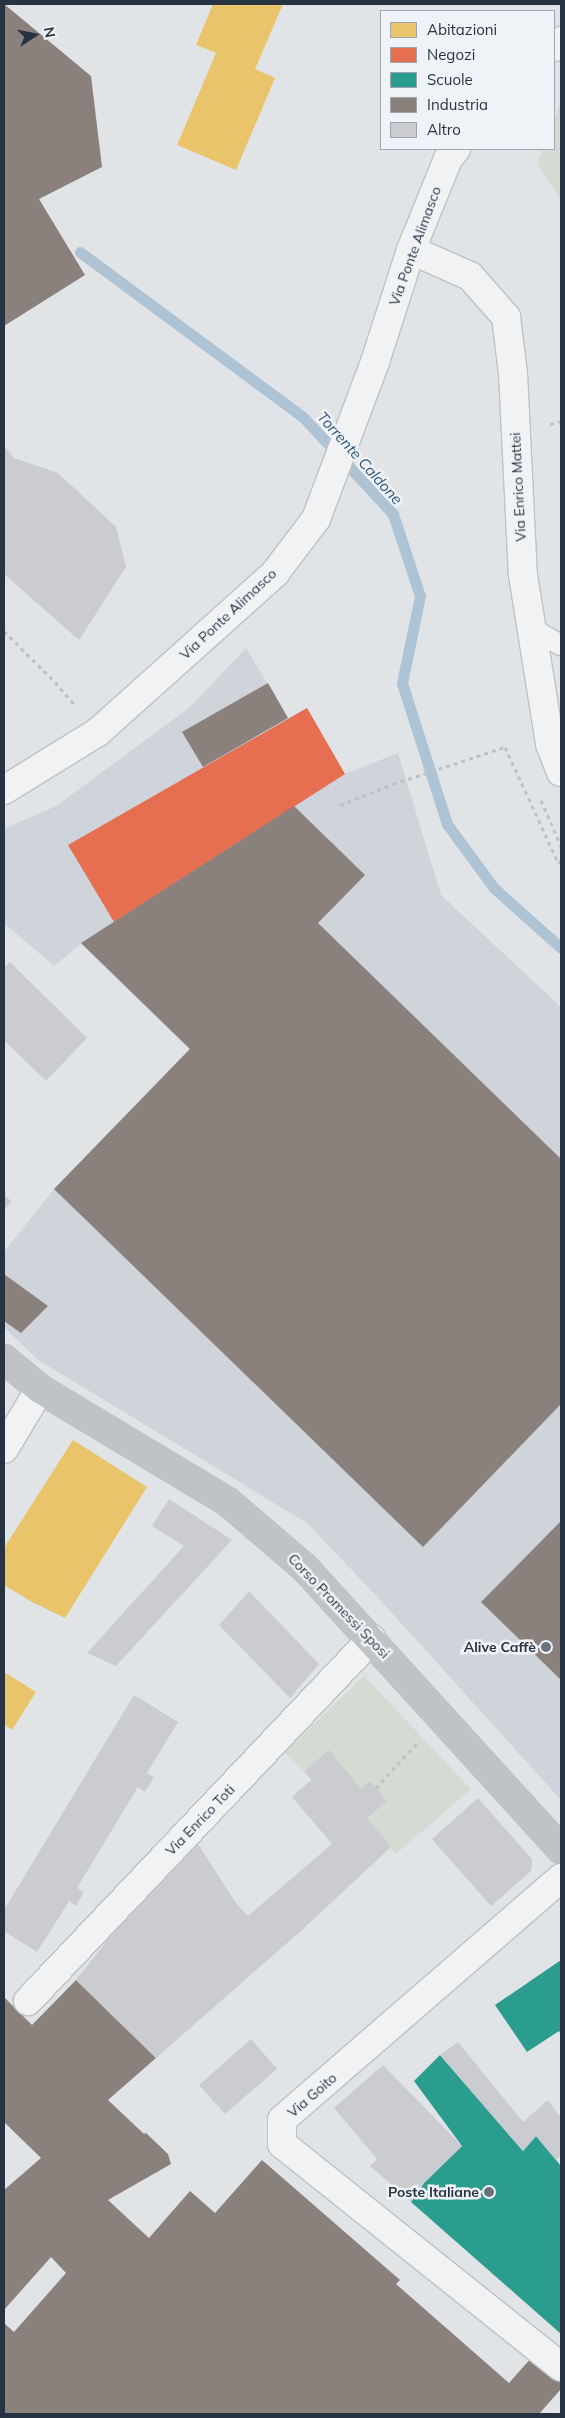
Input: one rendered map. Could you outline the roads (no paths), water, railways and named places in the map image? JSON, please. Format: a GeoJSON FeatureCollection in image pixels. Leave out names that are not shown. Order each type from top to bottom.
{"type":"FeatureCollection","features":[{"type":"Feature","properties":{"kind":"street","name":"Via Ponte Alimasco"},"geometry":{"type":"LineString","coordinates":[[4,790],[98,732],[275,573],[316,519],[375,362],[411,250],[448,159],[455,150]]}},
{"type":"Feature","properties":{"kind":"street","name":"Via Enrico Mattei"},"geometry":{"type":"LineString","coordinates":[[411,250],[470,276],[506,317],[514,373],[523,575],[550,744],[561,772]]}},
{"type":"Feature","properties":{"kind":"street","name":"Corso Promessi Sposi"},"geometry":{"type":"LineString","coordinates":[[4,1358],[40,1389],[228,1502],[305,1568],[372,1639],[561,1849]]}},
{"type":"Feature","properties":{"kind":"street"},"geometry":{"type":"LineString","coordinates":[[4,1449],[40,1389]]}},
{"type":"Feature","properties":{"kind":"street","name":"Via Enrico Toti"},"geometry":{"type":"LineString","coordinates":[[28,2001],[372,1639]]}},
{"type":"Feature","properties":{"kind":"street","name":"Via Goito"},"geometry":{"type":"LineString","coordinates":[[561,1878],[282,2120],[282,2144],[561,2367]]}},
{"type":"Feature","properties":{"kind":"lane"},"geometry":{"type":"LineString","coordinates":[[531,628],[561,645]]}},
{"type":"Feature","properties":{"kind":"waterway","name":"Torrente Caldone"},"geometry":{"type":"LineString","coordinates":[[80,252],[303,417],[393,514],[420,596],[402,683],[447,824],[494,888],[561,948]]}},
{"type":"Feature","properties":{"kind":"place","name":"Alive Caffè"},"geometry":{"type":"Point","coordinates":[546,1647]}},
{"type":"Feature","properties":{"kind":"place","name":"Poste Italiane"},"geometry":{"type":"Point","coordinates":[489,2192]}}]}
